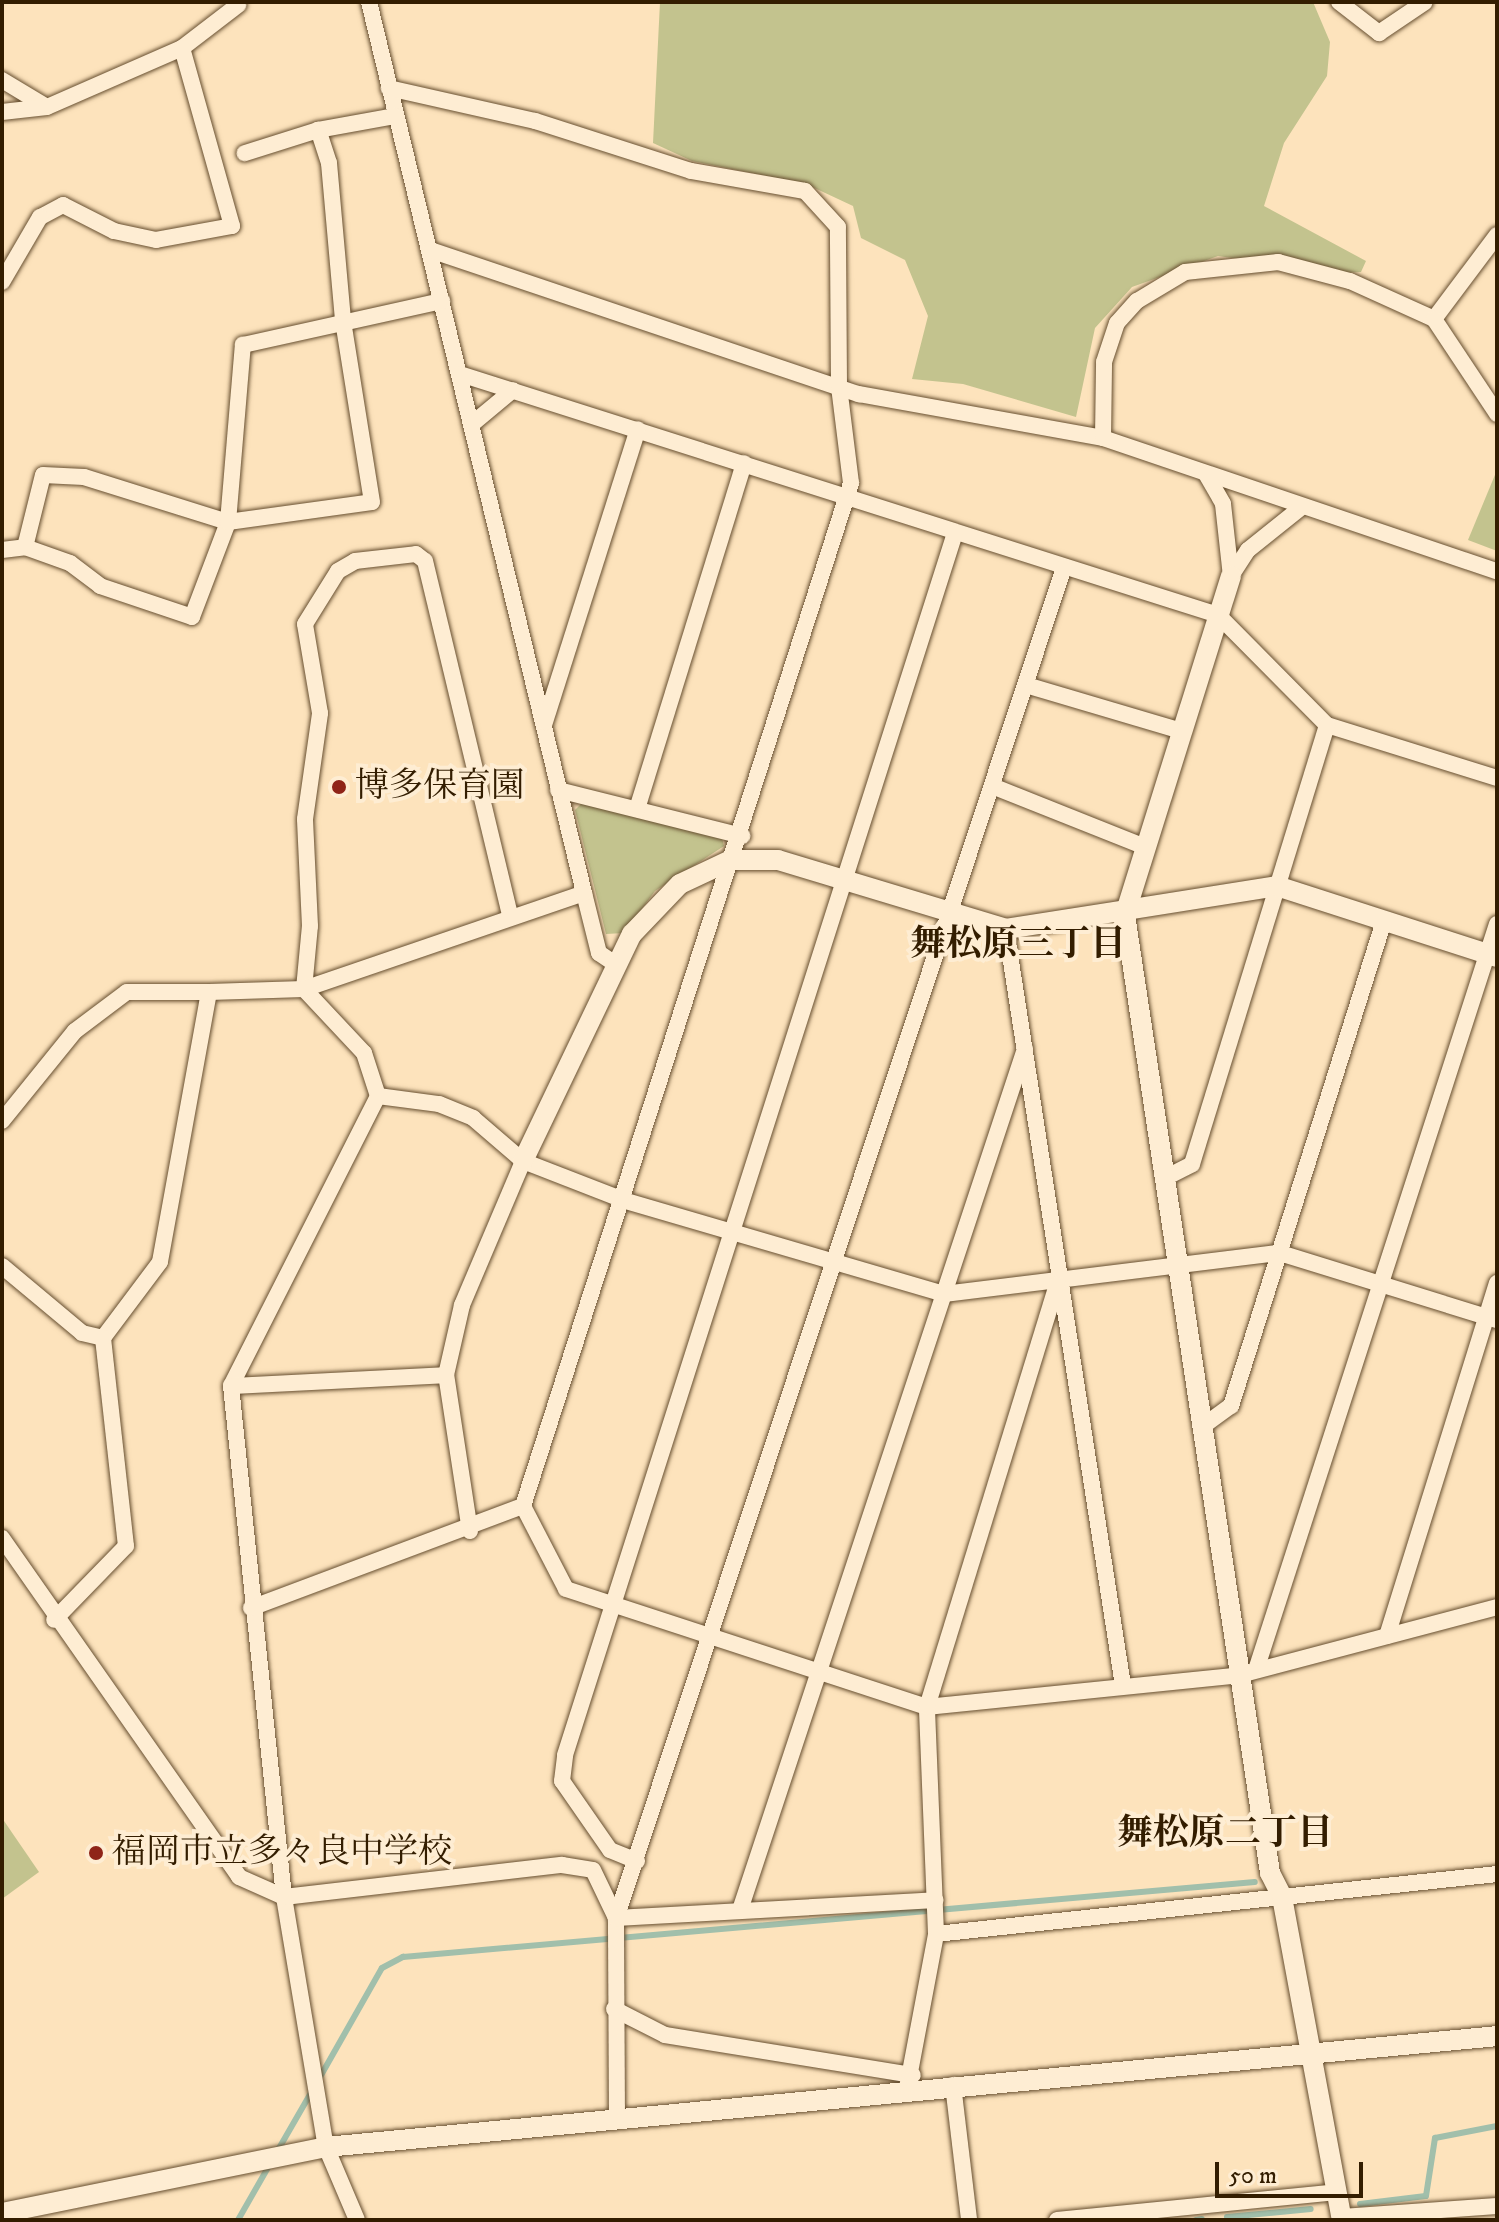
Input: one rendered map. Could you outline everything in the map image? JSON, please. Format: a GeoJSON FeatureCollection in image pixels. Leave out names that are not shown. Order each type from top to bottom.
{"type":"FeatureCollection","features":[{"type":"Feature","properties":{"kind":"street"},"geometry":{"type":"LineString","coordinates":[[369,2],[599,953],[617,965]]}},
{"type":"Feature","properties":{"kind":"street"},"geometry":{"type":"LineString","coordinates":[[1339,2],[1379,33],[1425,2]]}},
{"type":"Feature","properties":{"kind":"street"},"geometry":{"type":"LineString","coordinates":[[2,112],[47,107],[182,48],[238,5]]}},
{"type":"Feature","properties":{"kind":"street"},"geometry":{"type":"LineString","coordinates":[[2,282],[40,217],[63,205],[114,231],[156,240],[232,226],[182,48]]}},
{"type":"Feature","properties":{"kind":"street"},"geometry":{"type":"LineString","coordinates":[[2,80],[47,107]]}},
{"type":"Feature","properties":{"kind":"street"},"geometry":{"type":"LineString","coordinates":[[389,88],[535,121],[691,171],[805,191],[838,227],[839,386],[848,497],[742,836],[731,860],[626,1201],[523,1506],[561,1584],[612,1605],[819,1669],[927,1707],[1248,1672],[1497,1607]]}},
{"type":"Feature","properties":{"kind":"street"},"geometry":{"type":"LineString","coordinates":[[245,153],[318,130],[395,116]]}},
{"type":"Feature","properties":{"kind":"street"},"geometry":{"type":"LineString","coordinates":[[25,547],[43,475],[84,477],[228,522],[372,502],[343,320],[329,163],[318,130]]}},
{"type":"Feature","properties":{"kind":"street"},"geometry":{"type":"LineString","coordinates":[[1434,319],[1497,235]]}},
{"type":"Feature","properties":{"kind":"street"},"geometry":{"type":"LineString","coordinates":[[430,250],[839,386],[1103,438],[1497,571]]}},
{"type":"Feature","properties":{"kind":"street"},"geometry":{"type":"LineString","coordinates":[[1103,438],[1104,362],[1117,323],[1159,284],[1185,272],[1278,262],[1350,281],[1434,319],[1497,414]]}},
{"type":"Feature","properties":{"kind":"street"},"geometry":{"type":"LineString","coordinates":[[2,550],[25,547],[70,563],[100,586],[192,617],[228,522],[243,345],[343,320],[442,301]]}},
{"type":"Feature","properties":{"kind":"street"},"geometry":{"type":"LineString","coordinates":[[460,374],[1218,615],[1327,725],[1497,778]]}},
{"type":"Feature","properties":{"kind":"street"},"geometry":{"type":"LineString","coordinates":[[472,424],[513,390]]}},
{"type":"Feature","properties":{"kind":"street"},"geometry":{"type":"LineString","coordinates":[[544,724],[638,429]]}},
{"type":"Feature","properties":{"kind":"street"},"geometry":{"type":"LineString","coordinates":[[637,809],[744,463]]}},
{"type":"Feature","properties":{"kind":"street"},"geometry":{"type":"LineString","coordinates":[[1206,474],[1223,504],[1231,576]]}},
{"type":"Feature","properties":{"kind":"street"},"geometry":{"type":"LineString","coordinates":[[1303,506],[1248,550],[1231,576],[1143,846],[1125,915],[1203,1426],[1248,1672],[1270,1873],[1282,1897],[1342,2219],[1497,2206]]}},
{"type":"Feature","properties":{"kind":"street"},"geometry":{"type":"LineString","coordinates":[[637,1861],[610,1850],[562,1781],[612,1605],[955,533]]}},
{"type":"Feature","properties":{"kind":"street"},"geometry":{"type":"LineString","coordinates":[[357,2220],[326,2147],[284,1897],[251,1608],[231,1386],[378,1096],[364,1053],[304,989],[310,926],[305,819],[320,713],[305,624],[329,582],[355,561],[416,554],[425,561],[510,915]]}},
{"type":"Feature","properties":{"kind":"street"},"geometry":{"type":"LineString","coordinates":[[617,2119],[614,2009],[616,1918],[835,1268],[1064,567]]}},
{"type":"Feature","properties":{"kind":"street"},"geometry":{"type":"LineString","coordinates":[[1026,685],[1181,731]]}},
{"type":"Feature","properties":{"kind":"street"},"geometry":{"type":"LineString","coordinates":[[1165,1178],[1192,1164],[1327,725]]}},
{"type":"Feature","properties":{"kind":"street"},"geometry":{"type":"LineString","coordinates":[[992,786],[1143,846]]}},
{"type":"Feature","properties":{"kind":"street"},"geometry":{"type":"LineString","coordinates":[[558,790],[742,836]]}},
{"type":"Feature","properties":{"kind":"street"},"geometry":{"type":"LineString","coordinates":[[470,1531],[446,1375],[462,1305],[523,1161],[617,965],[654,903],[731,860],[778,860],[1006,929],[1125,915],[1277,886],[1383,924],[1492,955]]}},
{"type":"Feature","properties":{"kind":"street"},"geometry":{"type":"LineString","coordinates":[[2,1121],[75,1031],[127,992],[304,989],[510,915],[584,893]]}},
{"type":"Feature","properties":{"kind":"street"},"geometry":{"type":"LineString","coordinates":[[1203,1426],[1231,1406],[1383,924]]}},
{"type":"Feature","properties":{"kind":"street"},"geometry":{"type":"LineString","coordinates":[[1248,1672],[1492,955],[1497,924]]}},
{"type":"Feature","properties":{"kind":"street"},"geometry":{"type":"LineString","coordinates":[[1006,929],[1057,1285],[1123,1686]]}},
{"type":"Feature","properties":{"kind":"street"},"geometry":{"type":"LineString","coordinates":[[54,1620],[126,1546],[103,1338],[160,1262],[209,992]]}},
{"type":"Feature","properties":{"kind":"street"},"geometry":{"type":"LineString","coordinates":[[741,1907],[1025,1049]]}},
{"type":"Feature","properties":{"kind":"street"},"geometry":{"type":"LineString","coordinates":[[378,1096],[439,1104],[473,1118],[523,1161],[626,1201],[835,1268],[944,1294],[1057,1285],[1178,1262],[1280,1253],[1378,1286],[1492,1318]]}},
{"type":"Feature","properties":{"kind":"street"},"geometry":{"type":"LineString","coordinates":[[2,1266],[82,1333],[103,1338]]}},
{"type":"Feature","properties":{"kind":"street"},"geometry":{"type":"LineString","coordinates":[[1387,1636],[1492,1318],[1497,1283]]}},
{"type":"Feature","properties":{"kind":"street"},"geometry":{"type":"LineString","coordinates":[[910,2081],[936,1934],[927,1707],[1057,1285]]}},
{"type":"Feature","properties":{"kind":"street"},"geometry":{"type":"LineString","coordinates":[[231,1386],[446,1375]]}},
{"type":"Feature","properties":{"kind":"street"},"geometry":{"type":"LineString","coordinates":[[251,1608],[470,1531],[523,1506]]}},
{"type":"Feature","properties":{"kind":"street"},"geometry":{"type":"LineString","coordinates":[[2,1538],[54,1620],[239,1877],[284,1897],[562,1865],[593,1870],[616,1918]]}},
{"type":"Feature","properties":{"kind":"street"},"geometry":{"type":"LineString","coordinates":[[936,1934],[1497,1874]]}},
{"type":"Feature","properties":{"kind":"street"},"geometry":{"type":"LineString","coordinates":[[616,1918],[741,1907],[935,1900]]}},
{"type":"Feature","properties":{"kind":"street"},"geometry":{"type":"LineString","coordinates":[[614,2009],[665,2035],[910,2081],[953,2085],[1497,2036]]}},
{"type":"Feature","properties":{"kind":"street"},"geometry":{"type":"LineString","coordinates":[[2,2213],[326,2147],[617,2119],[910,2081]]}},
{"type":"Feature","properties":{"kind":"street"},"geometry":{"type":"LineString","coordinates":[[953,2085],[969,2220]]}},
{"type":"Feature","properties":{"kind":"street"},"geometry":{"type":"LineString","coordinates":[[1067,2220],[1217,2211],[1337,2192]]}},
{"type":"Feature","properties":{"kind":"green space"},"geometry":{"type":"Polygon","coordinates":[[[660,2],[1313,2],[1330,42],[1327,76],[1284,143],[1264,206],[1366,261],[1361,272],[1341,273],[1218,256],[1132,287],[1095,328],[1076,417],[963,384],[912,379],[928,316],[905,260],[861,238],[853,206],[806,184],[692,161],[653,143],[660,2]]]}},
{"type":"Feature","properties":{"kind":"green space"},"geometry":{"type":"Polygon","coordinates":[[[1497,470],[1497,551],[1468,540],[1497,470]]]}},
{"type":"Feature","properties":{"kind":"green space"},"geometry":{"type":"Polygon","coordinates":[[[583,802],[722,838],[724,846],[655,891],[624,933],[606,934],[575,810],[583,802]]]}},
{"type":"Feature","properties":{"kind":"green space"},"geometry":{"type":"Polygon","coordinates":[[[2,1818],[39,1872],[2,1899],[2,1818]]]}},
{"type":"Feature","properties":{"kind":"waterway"},"geometry":{"type":"LineString","coordinates":[[320,2077],[382,1968],[403,1957],[1255,1882]]}},
{"type":"Feature","properties":{"kind":"waterway"},"geometry":{"type":"LineString","coordinates":[[278,2150],[312,2091]]}},
{"type":"Feature","properties":{"kind":"waterway"},"geometry":{"type":"LineString","coordinates":[[1360,2204],[1426,2196],[1435,2138],[1497,2126]]}},
{"type":"Feature","properties":{"kind":"waterway"},"geometry":{"type":"LineString","coordinates":[[238,2220],[270,2164]]}},
{"type":"Feature","properties":{"kind":"waterway"},"geometry":{"type":"LineString","coordinates":[[1227,2217],[1311,2209]]}},
{"type":"Feature","properties":{"kind":"waterway"},"geometry":{"type":"LineString","coordinates":[[1196,2220],[1202,2219]]}},
{"type":"Feature","properties":{"kind":"place","name":"博多保育園"},"geometry":{"type":"Point","coordinates":[339,787]}},
{"type":"Feature","properties":{"kind":"place","name":"福岡市立多々良中学校"},"geometry":{"type":"Point","coordinates":[96,1853]}},
{"type":"Feature","properties":{"kind":"district","name":"舞松原三丁目"},"geometry":{"type":"Point","coordinates":[1018,945]}},
{"type":"Feature","properties":{"kind":"district","name":"舞松原二丁目"},"geometry":{"type":"Point","coordinates":[1225,1834]}}]}
